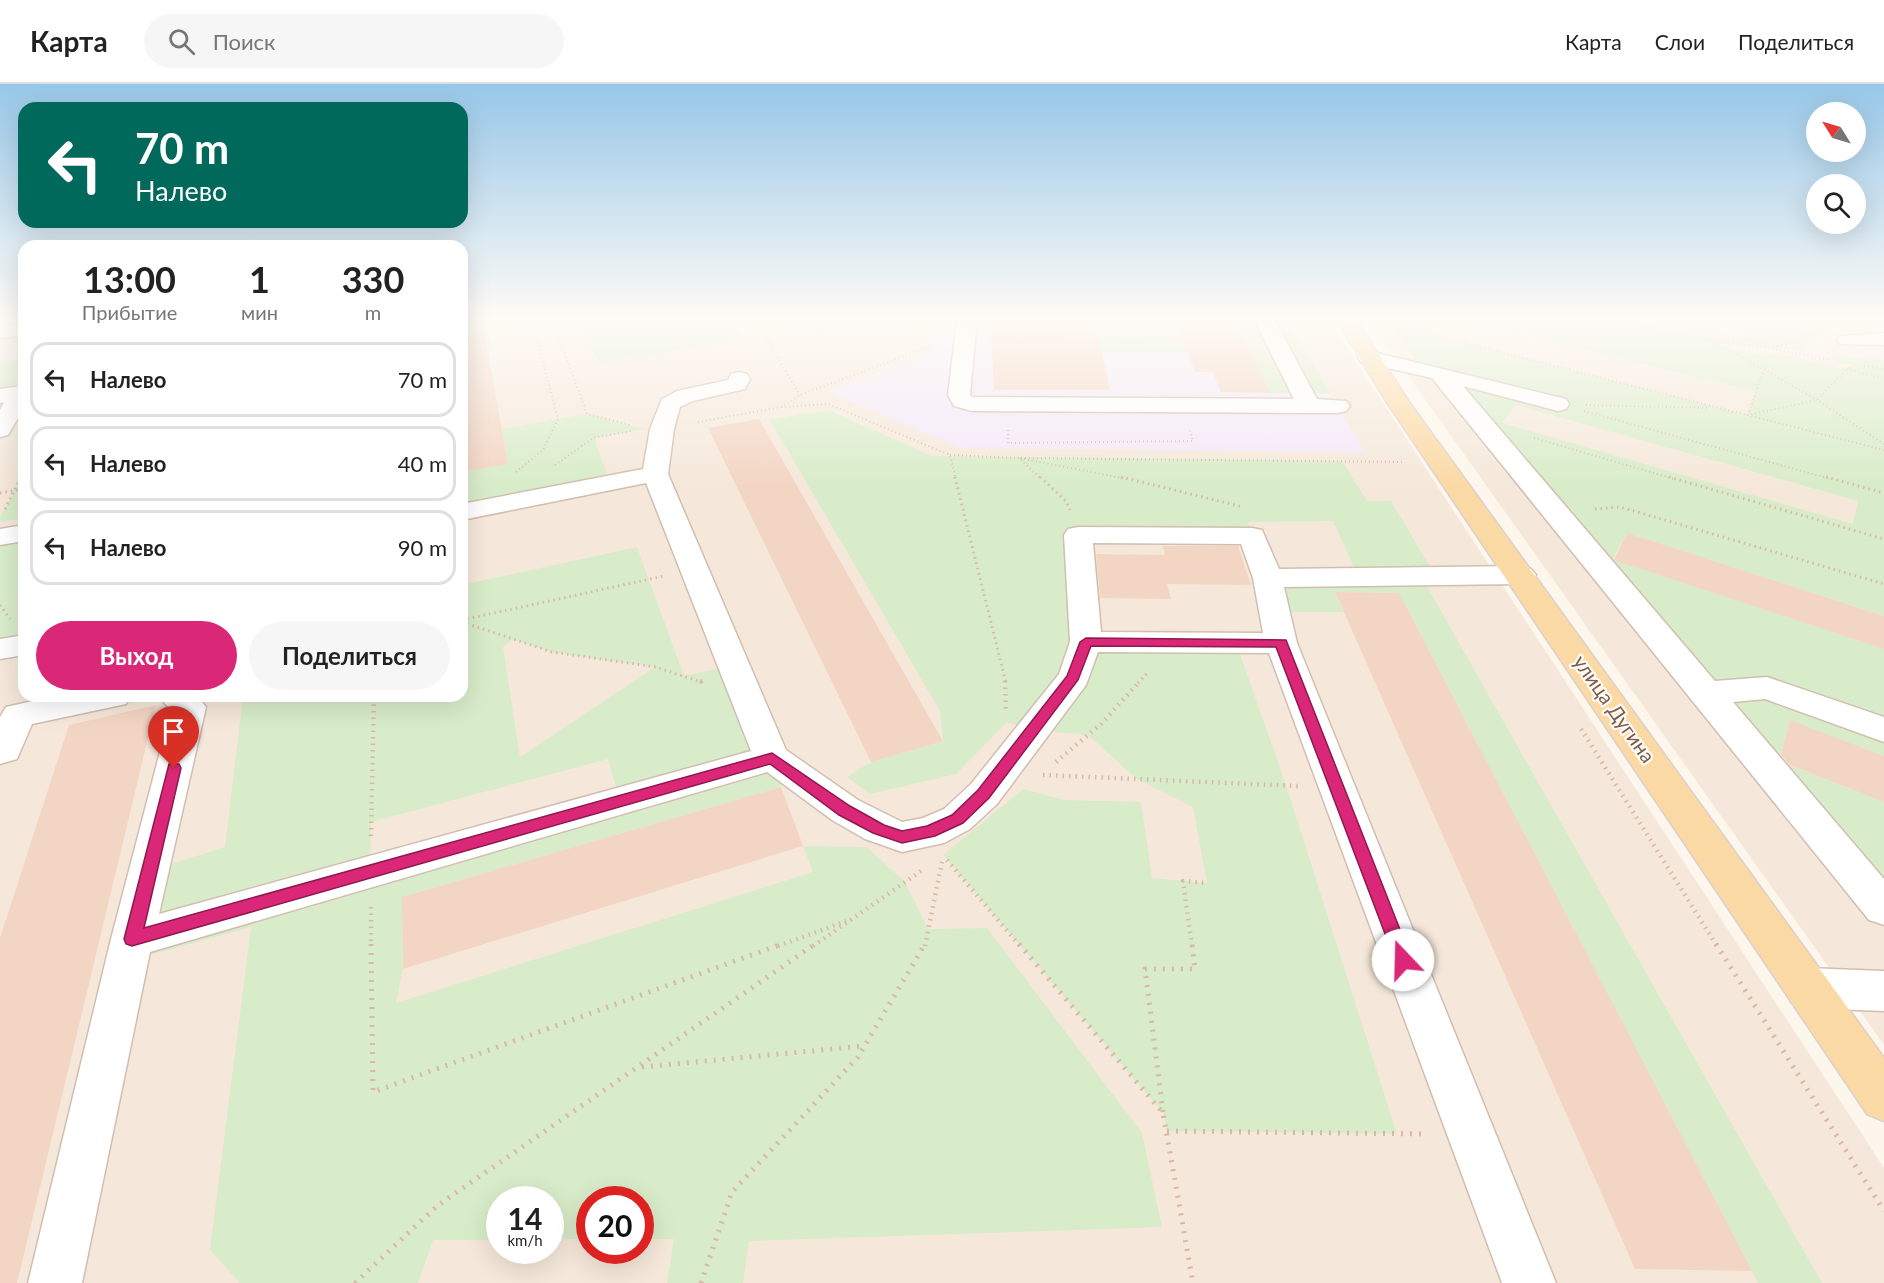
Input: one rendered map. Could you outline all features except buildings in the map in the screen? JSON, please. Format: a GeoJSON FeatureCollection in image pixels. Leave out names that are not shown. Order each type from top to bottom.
{"type":"FeatureCollection","features":[{"type":"Feature","properties":{"kind":"main road","name":"улица Дугина"},"geometry":{"type":"LineString","coordinates":[[1382,375],[1884,1098]]}},
{"type":"Feature","properties":{"kind":"lane"},"geometry":{"type":"LineString","coordinates":[[961,375],[959,395],[962,401],[972,404],[1338,406]]}},
{"type":"Feature","properties":{"kind":"lane"},"geometry":{"type":"LineString","coordinates":[[1293,375],[1309,406]]}},
{"type":"Feature","properties":{"kind":"lane"},"geometry":{"type":"LineString","coordinates":[[1442,375],[1884,908]]}},
{"type":"Feature","properties":{"kind":"lane"},"geometry":{"type":"LineString","coordinates":[[1451,375],[1558,404]]}},
{"type":"Feature","properties":{"kind":"lane"},"geometry":{"type":"LineString","coordinates":[[739,380],[737,384],[728,388],[676,399],[670,404],[653,429],[655,474],[772,758],[845,810],[879,829],[902,837],[930,832],[957,819],[984,794],[1024,768],[1074,677],[1086,642],[1078,535],[1252,536],[1268,578],[1281,643],[1530,1283]]}},
{"type":"Feature","properties":{"kind":"lane"},"geometry":{"type":"LineString","coordinates":[[0,430],[15,394]]}},
{"type":"Feature","properties":{"kind":"lane"},"geometry":{"type":"LineString","coordinates":[[468,511],[655,474]]}},
{"type":"Feature","properties":{"kind":"lane"},"geometry":{"type":"LineString","coordinates":[[0,537],[18,534]]}},
{"type":"Feature","properties":{"kind":"lane"},"geometry":{"type":"LineString","coordinates":[[1268,578],[1521,575]]}},
{"type":"Feature","properties":{"kind":"lane"},"geometry":{"type":"LineString","coordinates":[[1086,642],[1281,643]]}},
{"type":"Feature","properties":{"kind":"lane"},"geometry":{"type":"LineString","coordinates":[[0,649],[18,646]]}},
{"type":"Feature","properties":{"kind":"lane"},"geometry":{"type":"LineString","coordinates":[[1706,693],[1767,688],[1884,730]]}},
{"type":"Feature","properties":{"kind":"lane"},"geometry":{"type":"LineString","coordinates":[[0,751],[4,750],[22,706],[59,702]]}},
{"type":"Feature","properties":{"kind":"lane"},"geometry":{"type":"LineString","coordinates":[[55,1283],[132,939],[189,707],[183,702]]}},
{"type":"Feature","properties":{"kind":"lane"},"geometry":{"type":"LineString","coordinates":[[132,939],[772,758]]}},
{"type":"Feature","properties":{"kind":"lane"},"geometry":{"type":"LineString","coordinates":[[1808,988],[1884,991]]}},
{"type":"Feature","properties":{"kind":"path"},"geometry":{"type":"LineString","coordinates":[[509,478],[543,453],[554,433],[558,419],[547,375]]}},
{"type":"Feature","properties":{"kind":"path"},"geometry":{"type":"LineString","coordinates":[[573,375],[587,414],[653,429]]}},
{"type":"Feature","properties":{"kind":"path"},"geometry":{"type":"LineString","coordinates":[[788,375],[800,395]]}},
{"type":"Feature","properties":{"kind":"path"},"geometry":{"type":"LineString","coordinates":[[780,407],[800,395],[854,375]]}},
{"type":"Feature","properties":{"kind":"path"},"geometry":{"type":"LineString","coordinates":[[1590,375],[1884,450]]}},
{"type":"Feature","properties":{"kind":"path"},"geometry":{"type":"LineString","coordinates":[[1748,415],[1762,375]]}},
{"type":"Feature","properties":{"kind":"path"},"geometry":{"type":"LineString","coordinates":[[1774,375],[1884,444]]}},
{"type":"Feature","properties":{"kind":"path"},"geometry":{"type":"LineString","coordinates":[[1748,415],[1817,400],[1841,375]]}},
{"type":"Feature","properties":{"kind":"path"},"geometry":{"type":"LineString","coordinates":[[1869,375],[1884,379]]}},
{"type":"Feature","properties":{"kind":"path"},"geometry":{"type":"LineString","coordinates":[[550,469],[593,438],[780,407],[828,404],[950,455],[1019,458],[1406,462],[1400,453]]}},
{"type":"Feature","properties":{"kind":"path"},"geometry":{"type":"LineString","coordinates":[[1008,404],[1008,442],[1193,441],[1180,405]]}},
{"type":"Feature","properties":{"kind":"path"},"geometry":{"type":"LineString","coordinates":[[1558,404],[1719,408]]}},
{"type":"Feature","properties":{"kind":"path"},"geometry":{"type":"LineString","coordinates":[[1558,404],[1884,493]]}},
{"type":"Feature","properties":{"kind":"path"},"geometry":{"type":"LineString","coordinates":[[1482,422],[1884,538]]}},
{"type":"Feature","properties":{"kind":"path"},"geometry":{"type":"LineString","coordinates":[[950,455],[1006,684],[1024,768],[1337,786]]}},
{"type":"Feature","properties":{"kind":"path"},"geometry":{"type":"LineString","coordinates":[[1019,458],[1100,472],[1245,507]]}},
{"type":"Feature","properties":{"kind":"path"},"geometry":{"type":"LineString","coordinates":[[1019,458],[1066,501],[1078,535]]}},
{"type":"Feature","properties":{"kind":"path"},"geometry":{"type":"LineString","coordinates":[[0,518],[18,485]]}},
{"type":"Feature","properties":{"kind":"path"},"geometry":{"type":"LineString","coordinates":[[0,493],[18,490]]}},
{"type":"Feature","properties":{"kind":"path"},"geometry":{"type":"LineString","coordinates":[[1555,511],[1620,507],[1884,584]]}},
{"type":"Feature","properties":{"kind":"path"},"geometry":{"type":"LineString","coordinates":[[468,620],[694,570]]}},
{"type":"Feature","properties":{"kind":"path"},"geometry":{"type":"LineString","coordinates":[[468,623],[552,652],[656,667],[712,686]]}},
{"type":"Feature","properties":{"kind":"path"},"geometry":{"type":"LineString","coordinates":[[374,702],[370,872],[373,1092],[852,919]]}},
{"type":"Feature","properties":{"kind":"path"},"geometry":{"type":"LineString","coordinates":[[1579,726],[1884,1211]]}},
{"type":"Feature","properties":{"kind":"path"},"geometry":{"type":"LineString","coordinates":[[356,1283],[437,1206],[943,855]]}},
{"type":"Feature","properties":{"kind":"path"},"geometry":{"type":"LineString","coordinates":[[701,1283],[732,1192],[858,1058],[924,948],[943,855]]}},
{"type":"Feature","properties":{"kind":"path"},"geometry":{"type":"LineString","coordinates":[[943,855],[1163,1113]]}},
{"type":"Feature","properties":{"kind":"path"},"geometry":{"type":"LineString","coordinates":[[1193,1283],[1163,1113],[1145,969],[1195,969],[1184,881],[1208,883]]}},
{"type":"Feature","properties":{"kind":"path"},"geometry":{"type":"LineString","coordinates":[[639,1067],[865,1046]]}},
{"type":"Feature","properties":{"kind":"path"},"geometry":{"type":"LineString","coordinates":[[1167,1131],[1473,1135]]}},
{"type":"Feature","properties":{"kind":"shaded area"},"geometry":{"type":"Polygon","coordinates":[[[0,375],[18,375],[18,702],[468,702],[468,375],[1365,375],[1884,1168],[1884,1283],[0,1283],[0,375]]]}},
{"type":"Feature","properties":{"kind":"shaded area"},"geometry":{"type":"Polygon","coordinates":[[[872,375],[1319,375],[1365,452],[961,448],[826,391],[872,375]]]}},
{"type":"Feature","properties":{"kind":"shaded area"},"geometry":{"type":"Polygon","coordinates":[[[1408,375],[1884,375],[1884,1045],[1408,375]]]}},
{"type":"Feature","properties":{"kind":"green space"},"geometry":{"type":"Polygon","coordinates":[[[0,375],[18,375],[18,388],[0,390],[0,375]]]}},
{"type":"Feature","properties":{"kind":"green space"},"geometry":{"type":"Polygon","coordinates":[[[1262,375],[1320,375],[1331,394],[1271,393],[1262,375]]]}},
{"type":"Feature","properties":{"kind":"green space"},"geometry":{"type":"Polygon","coordinates":[[[1443,375],[1591,375],[1747,415],[1756,391],[1690,375],[1884,375],[1884,616],[1627,533],[1613,559],[1884,649],[1884,756],[1790,721],[1779,761],[1884,802],[1884,908],[1443,375]],[[1516,405],[1502,423],[1853,524],[1858,501],[1516,405]]]}},
{"type":"Feature","properties":{"kind":"green space"},"geometry":{"type":"Polygon","coordinates":[[[828,410],[932,456],[1342,461],[1367,501],[1391,501],[1435,575],[1421,576],[1822,1283],[1758,1283],[1399,593],[1335,592],[1343,612],[1275,612],[1268,578],[1358,576],[1333,521],[1248,522],[1252,536],[1079,535],[1086,642],[1236,643],[1286,785],[1397,1134],[1167,1131],[1163,1113],[943,855],[1023,789],[1065,800],[1141,802],[1152,878],[1207,883],[1193,807],[1137,779],[1088,735],[1032,730],[1007,722],[956,774],[870,794],[847,777],[871,762],[943,741],[940,711],[770,420],[828,410]]]}},
{"type":"Feature","properties":{"kind":"green space"},"geometry":{"type":"Polygon","coordinates":[[[587,414],[644,429],[594,438],[610,483],[468,511],[468,471],[508,463],[502,429],[587,414]]]}},
{"type":"Feature","properties":{"kind":"green space"},"geometry":{"type":"Polygon","coordinates":[[[18,484],[18,519],[0,522],[18,484]]]}},
{"type":"Feature","properties":{"kind":"green space"},"geometry":{"type":"Polygon","coordinates":[[[18,534],[18,646],[0,649],[0,537],[18,534]]]}},
{"type":"Feature","properties":{"kind":"green space"},"geometry":{"type":"Polygon","coordinates":[[[637,547],[684,676],[733,665],[772,758],[781,787],[402,897],[403,969],[396,1003],[813,872],[803,846],[867,847],[905,882],[928,929],[987,928],[1142,1133],[1162,1227],[749,1241],[743,1283],[667,1283],[674,1239],[654,1239],[654,1186],[576,1186],[576,1239],[564,1239],[564,1186],[486,1186],[486,1240],[433,1240],[418,1283],[240,1283],[210,1250],[251,927],[129,961],[149,871],[225,847],[242,702],[468,702],[468,584],[637,547]],[[512,639],[503,647],[520,757],[655,667],[552,652],[512,639]],[[608,759],[371,822],[370,871],[620,801],[608,759]]]}},
{"type":"Feature","properties":{"kind":"route"},"geometry":{"type":"LineString","coordinates":[[174,768],[132,939],[772,758],[845,810],[879,829],[902,837],[930,832],[957,819],[984,794],[1074,677],[1086,642],[1281,643],[1403,960]]}}]}
